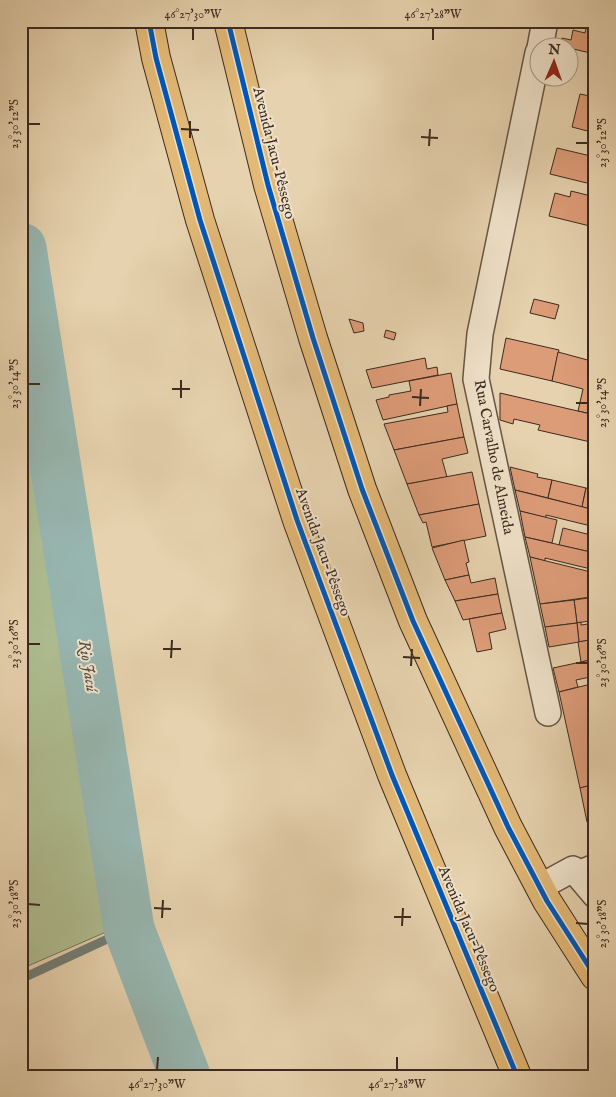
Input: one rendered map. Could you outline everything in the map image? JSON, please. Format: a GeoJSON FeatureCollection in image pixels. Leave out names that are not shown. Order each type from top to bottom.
{"type":"FeatureCollection","features":[{"type":"Feature","properties":{"kind":"highway","name":"Avenida Jacu-Pêssego"},"geometry":{"type":"LineString","coordinates":[[149,21],[156,58],[200,220],[297,520],[392,775],[517,1076]]}},
{"type":"Feature","properties":{"kind":"highway","name":"Avenida Jacu-Pêssego"},"geometry":{"type":"LineString","coordinates":[[228,21],[268,185],[313,338],[362,489],[413,621],[508,827],[540,887],[595,976]]}},
{"type":"Feature","properties":{"kind":"street"},"geometry":{"type":"LineString","coordinates":[[542,38],[545,21]]}},
{"type":"Feature","properties":{"kind":"street","name":"Rua Carvalho de Almeida"},"geometry":{"type":"LineString","coordinates":[[531,88],[480,334],[476,379],[548,713]]}},
{"type":"Feature","properties":{"kind":"street"},"geometry":{"type":"LineString","coordinates":[[540,887],[584,865],[595,895]]}},
{"type":"Feature","properties":{"kind":"green space"},"geometry":{"type":"Polygon","coordinates":[[[21,395],[113,929],[21,969],[21,395]]]}},
{"type":"Feature","properties":{"kind":"building"},"geometry":{"type":"Polygon","coordinates":[[[587,24],[595,26],[595,54],[578,50],[578,38],[571,38],[573,30],[585,33],[587,24]]]}},
{"type":"Feature","properties":{"kind":"building"},"geometry":{"type":"Polygon","coordinates":[[[580,94],[595,97],[595,133],[572,127],[580,94]]]}},
{"type":"Feature","properties":{"kind":"building"},"geometry":{"type":"Polygon","coordinates":[[[557,148],[595,157],[595,185],[550,174],[557,148]]]}},
{"type":"Feature","properties":{"kind":"building"},"geometry":{"type":"Polygon","coordinates":[[[571,191],[595,197],[590,226],[549,216],[555,193],[570,197],[571,191]]]}},
{"type":"Feature","properties":{"kind":"building"},"geometry":{"type":"Polygon","coordinates":[[[595,205],[595,227],[590,226],[595,205]]]}},
{"type":"Feature","properties":{"kind":"building"},"geometry":{"type":"Polygon","coordinates":[[[534,299],[559,305],[555,319],[530,313],[534,299]]]}},
{"type":"Feature","properties":{"kind":"building"},"geometry":{"type":"Polygon","coordinates":[[[349,319],[363,323],[364,331],[354,333],[349,319]]]}},
{"type":"Feature","properties":{"kind":"building"},"geometry":{"type":"Polygon","coordinates":[[[386,330],[396,333],[394,340],[384,337],[386,330]]]}},
{"type":"Feature","properties":{"kind":"building"},"geometry":{"type":"Polygon","coordinates":[[[506,338],[559,350],[552,381],[500,369],[506,338]]]}},
{"type":"Feature","properties":{"kind":"building"},"geometry":{"type":"Polygon","coordinates":[[[558,352],[595,362],[595,415],[578,411],[583,389],[552,381],[558,352]]]}},
{"type":"Feature","properties":{"kind":"building"},"geometry":{"type":"Polygon","coordinates":[[[425,358],[427,369],[437,367],[438,375],[372,388],[366,370],[425,358]]]}},
{"type":"Feature","properties":{"kind":"building"},"geometry":{"type":"Polygon","coordinates":[[[451,373],[457,404],[383,420],[376,400],[389,397],[389,395],[411,391],[409,381],[451,373]]]}},
{"type":"Feature","properties":{"kind":"building"},"geometry":{"type":"Polygon","coordinates":[[[500,393],[595,415],[595,443],[538,430],[540,425],[514,419],[513,424],[500,420],[500,393]]]}},
{"type":"Feature","properties":{"kind":"building"},"geometry":{"type":"Polygon","coordinates":[[[457,404],[464,437],[394,450],[384,424],[448,412],[447,406],[457,404]]]}},
{"type":"Feature","properties":{"kind":"building"},"geometry":{"type":"Polygon","coordinates":[[[464,437],[468,453],[442,459],[447,477],[407,484],[394,450],[464,437]]]}},
{"type":"Feature","properties":{"kind":"building"},"geometry":{"type":"Polygon","coordinates":[[[510,467],[538,474],[537,477],[552,480],[548,498],[515,490],[510,467]]]}},
{"type":"Feature","properties":{"kind":"building"},"geometry":{"type":"Polygon","coordinates":[[[472,472],[479,504],[419,515],[407,484],[472,472]]]}},
{"type":"Feature","properties":{"kind":"building"},"geometry":{"type":"Polygon","coordinates":[[[552,480],[586,488],[582,507],[548,498],[552,480]]]}},
{"type":"Feature","properties":{"kind":"building"},"geometry":{"type":"Polygon","coordinates":[[[586,488],[595,490],[595,510],[582,507],[586,488]]]}},
{"type":"Feature","properties":{"kind":"building"},"geometry":{"type":"Polygon","coordinates":[[[515,490],[595,510],[595,527],[546,515],[546,518],[520,511],[515,490]]]}},
{"type":"Feature","properties":{"kind":"building"},"geometry":{"type":"Polygon","coordinates":[[[479,504],[486,536],[432,547],[426,522],[423,523],[419,515],[479,504]]]}},
{"type":"Feature","properties":{"kind":"building"},"geometry":{"type":"Polygon","coordinates":[[[520,511],[557,520],[552,543],[525,537],[520,511]]]}},
{"type":"Feature","properties":{"kind":"building"},"geometry":{"type":"Polygon","coordinates":[[[563,528],[595,536],[595,553],[559,545],[563,528]]]}},
{"type":"Feature","properties":{"kind":"building"},"geometry":{"type":"Polygon","coordinates":[[[525,537],[595,553],[595,570],[545,558],[545,561],[530,557],[525,537]]]}},
{"type":"Feature","properties":{"kind":"building"},"geometry":{"type":"Polygon","coordinates":[[[464,540],[469,562],[466,563],[469,575],[445,580],[432,548],[464,540]]]}},
{"type":"Feature","properties":{"kind":"building"},"geometry":{"type":"Polygon","coordinates":[[[530,557],[595,573],[591,597],[540,604],[530,557]]]}},
{"type":"Feature","properties":{"kind":"building"},"geometry":{"type":"Polygon","coordinates":[[[469,575],[471,583],[495,578],[498,594],[455,601],[445,580],[469,575]]]}},
{"type":"Feature","properties":{"kind":"building"},"geometry":{"type":"Polygon","coordinates":[[[498,594],[502,613],[463,620],[455,601],[498,594]]]}},
{"type":"Feature","properties":{"kind":"building"},"geometry":{"type":"Polygon","coordinates":[[[588,598],[589,604],[595,603],[595,620],[577,623],[574,600],[588,598]]]}},
{"type":"Feature","properties":{"kind":"building"},"geometry":{"type":"Polygon","coordinates":[[[574,600],[577,623],[545,627],[540,604],[574,600]]]}},
{"type":"Feature","properties":{"kind":"building"},"geometry":{"type":"Polygon","coordinates":[[[502,613],[506,629],[489,633],[492,649],[477,652],[469,619],[502,613]]]}},
{"type":"Feature","properties":{"kind":"building"},"geometry":{"type":"Polygon","coordinates":[[[581,622],[581,625],[595,623],[595,639],[579,642],[577,623],[581,622]]]}},
{"type":"Feature","properties":{"kind":"building"},"geometry":{"type":"Polygon","coordinates":[[[577,623],[579,642],[549,647],[545,627],[577,623]]]}},
{"type":"Feature","properties":{"kind":"building"},"geometry":{"type":"Polygon","coordinates":[[[595,639],[595,659],[581,662],[578,642],[595,639]]]}},
{"type":"Feature","properties":{"kind":"building"},"geometry":{"type":"Polygon","coordinates":[[[595,659],[595,676],[576,680],[578,687],[559,692],[553,668],[595,659]]]}},
{"type":"Feature","properties":{"kind":"building"},"geometry":{"type":"Polygon","coordinates":[[[595,683],[595,784],[580,788],[559,692],[595,683]]]}},
{"type":"Feature","properties":{"kind":"building"},"geometry":{"type":"Polygon","coordinates":[[[595,784],[595,820],[587,822],[580,788],[595,784]]]}},
{"type":"Feature","properties":{"kind":"waterway","name":"Rio Jacú"},"geometry":{"type":"LineString","coordinates":[[21,248],[129,929],[185,1076]]}},
{"type":"Feature","properties":{"kind":"waterway"},"geometry":{"type":"LineString","coordinates":[[21,979],[129,929]]}},
{"type":"Feature","properties":{"kind":"cycle path"},"geometry":{"type":"LineString","coordinates":[[149,21],[156,58],[200,220],[297,520],[392,775],[517,1076]]}},
{"type":"Feature","properties":{"kind":"cycle path"},"geometry":{"type":"LineString","coordinates":[[228,21],[268,185],[313,338],[362,489],[413,621],[508,827],[547,901],[595,976]]}}]}
